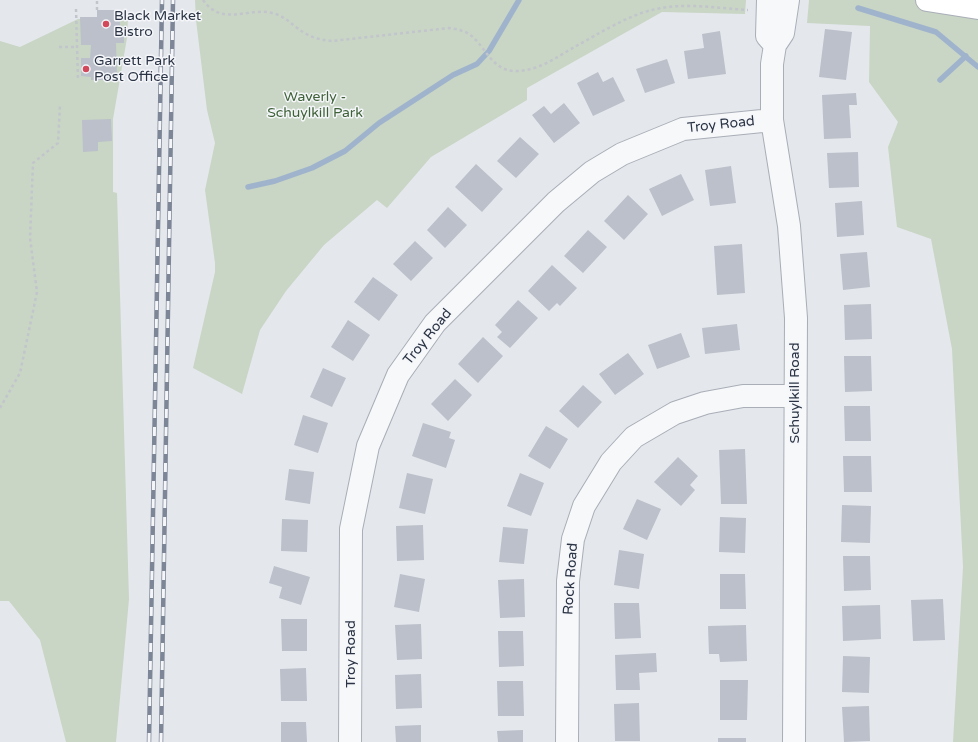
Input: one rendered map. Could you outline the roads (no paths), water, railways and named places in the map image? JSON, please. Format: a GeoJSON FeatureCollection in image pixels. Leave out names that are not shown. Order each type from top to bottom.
{"type":"FeatureCollection","features":[{"type":"Feature","properties":{"kind":"street","name":"Schuylkill Road"},"geometry":{"type":"LineString","coordinates":[[788,0],[783,33],[775,45],[772,64],[772,120],[789,226],[796,318],[794,742]]}},
{"type":"Feature","properties":{"kind":"street"},"geometry":{"type":"LineString","coordinates":[[927,0],[978,8]]}},
{"type":"Feature","properties":{"kind":"street"},"geometry":{"type":"LineString","coordinates":[[762,6],[767,36],[775,45]]}},
{"type":"Feature","properties":{"kind":"street","name":"Troy Road"},"geometry":{"type":"LineString","coordinates":[[350,742],[351,529],[368,446],[398,374],[435,323],[556,202],[592,172],[622,154],[683,129],[772,120]]}},
{"type":"Feature","properties":{"kind":"street","name":"Rock Road"},"geometry":{"type":"LineString","coordinates":[[567,742],[568,581],[573,539],[584,506],[611,462],[634,437],[675,413],[705,403],[743,396],[795,396]]}},
{"type":"Feature","properties":{"kind":"waterway"},"geometry":{"type":"LineString","coordinates":[[248,187],[275,181],[312,168],[345,151],[379,123],[453,75],[477,64],[489,51],[519,0]]}},
{"type":"Feature","properties":{"kind":"waterway"},"geometry":{"type":"LineString","coordinates":[[858,8],[936,32],[978,67]]}},
{"type":"Feature","properties":{"kind":"waterway"},"geometry":{"type":"LineString","coordinates":[[940,80],[966,56]]}},
{"type":"Feature","properties":{"kind":"railway"},"geometry":{"type":"LineString","coordinates":[[149,742],[162,0]]}},
{"type":"Feature","properties":{"kind":"railway"},"geometry":{"type":"LineString","coordinates":[[161,742],[173,0]]}},
{"type":"Feature","properties":{"kind":"place","name":"Black Market Bistro"},"geometry":{"type":"Point","coordinates":[106,24]}},
{"type":"Feature","properties":{"kind":"place","name":"Garrett Park Post Office"},"geometry":{"type":"Point","coordinates":[86,69]}},
{"type":"Feature","properties":{"kind":"park label","name":"Waverly - Schuylkill Park"},"geometry":{"type":"Point","coordinates":[315,106]}}]}
